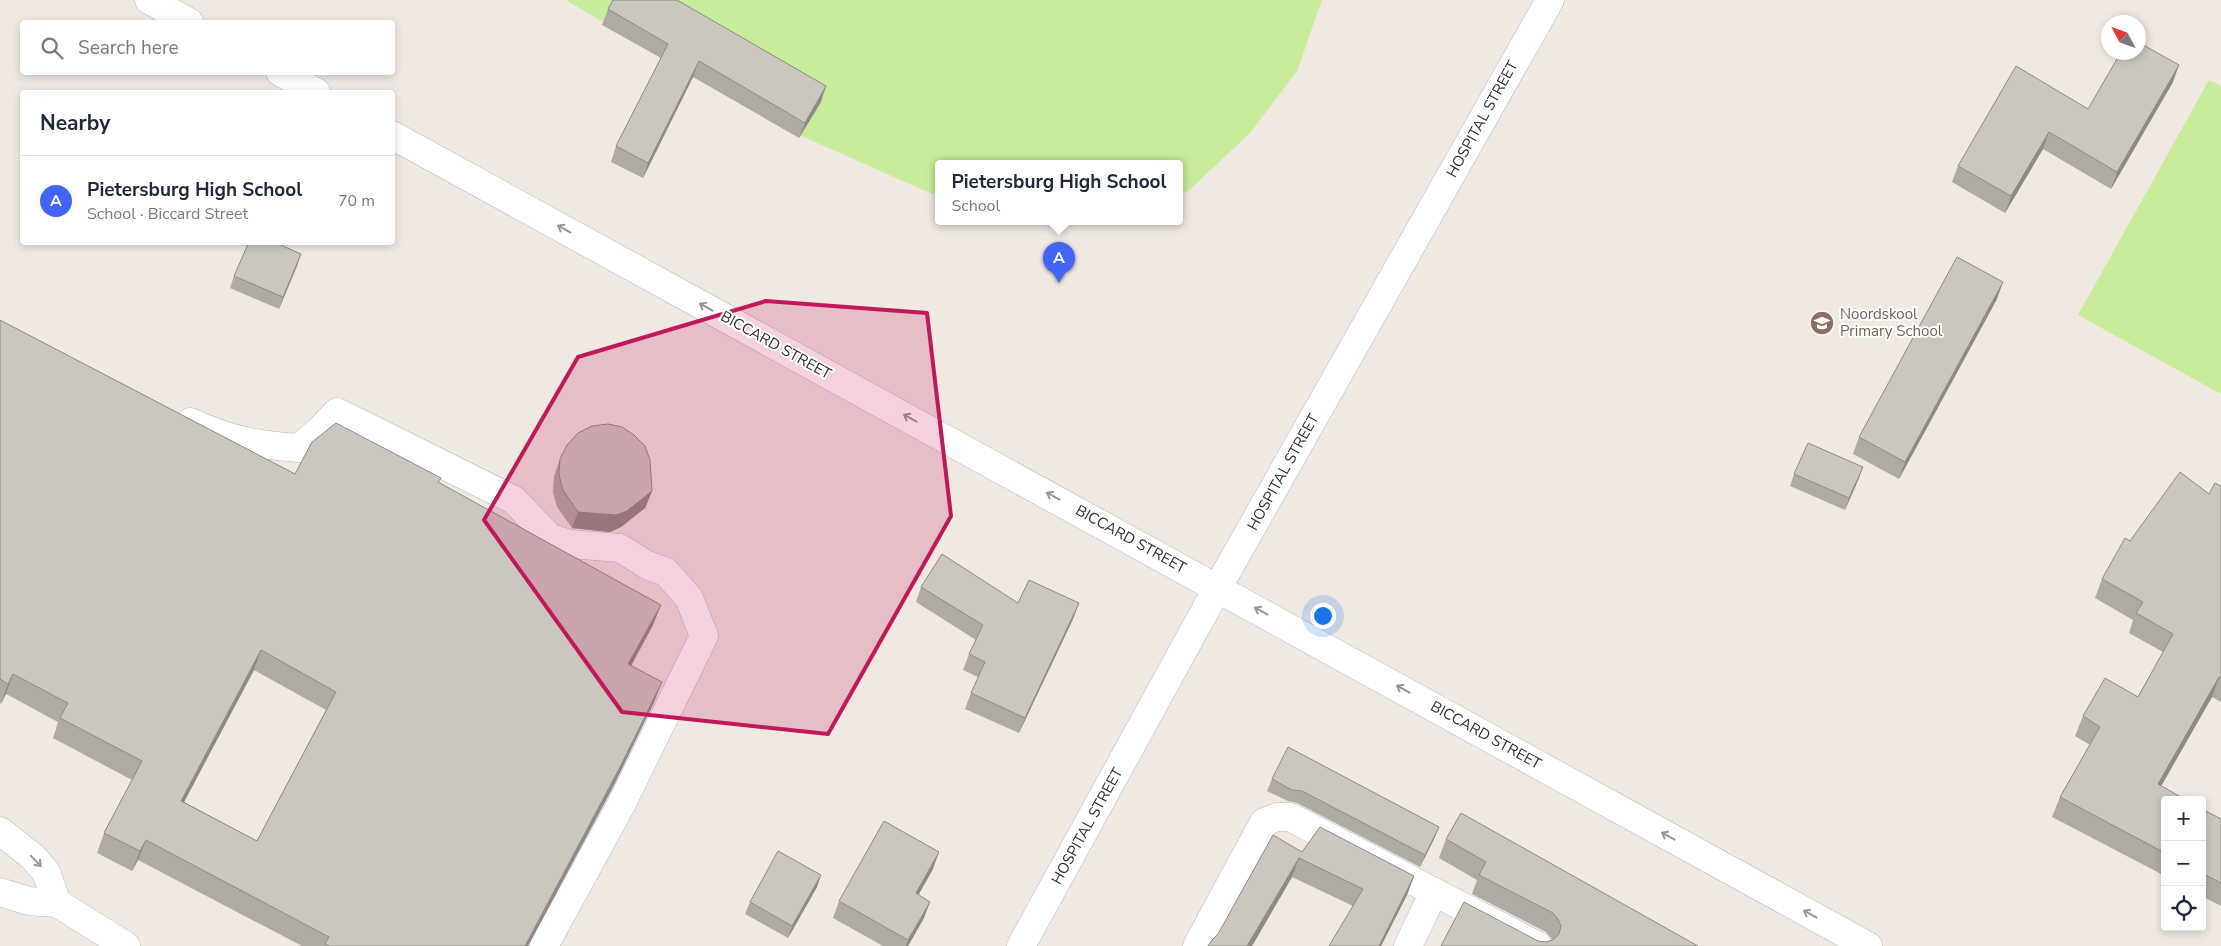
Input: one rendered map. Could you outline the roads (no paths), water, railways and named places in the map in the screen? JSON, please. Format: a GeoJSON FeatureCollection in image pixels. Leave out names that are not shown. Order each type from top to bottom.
{"type":"FeatureCollection","features":[{"type":"Feature","properties":{"kind":"street"},"geometry":{"type":"LineString","coordinates":[[149,0],[185,20]]}},
{"type":"Feature","properties":{"kind":"street","name":"HOSPITAL STREET"},"geometry":{"type":"LineString","coordinates":[[1021,946],[1218,587],[1550,0]]}},
{"type":"Feature","properties":{"kind":"street"},"geometry":{"type":"LineString","coordinates":[[285,75],[312,90]]}},
{"type":"Feature","properties":{"kind":"street","name":"BICCARD STREET"},"geometry":{"type":"LineString","coordinates":[[395,137],[1218,587],[1828,936],[1868,946]]}},
{"type":"Feature","properties":{"kind":"street"},"geometry":{"type":"LineString","coordinates":[[166,410],[220,436],[264,445],[299,448],[337,412],[514,500],[550,538],[570,544],[620,548],[647,565],[666,572],[689,598],[704,636],[621,805],[544,946]]}},
{"type":"Feature","properties":{"kind":"street"},"geometry":{"type":"LineString","coordinates":[[1197,946],[1264,822],[1277,817],[1290,818],[1538,946]]}},
{"type":"Feature","properties":{"kind":"street"},"geometry":{"type":"LineString","coordinates":[[0,831],[33,857],[46,872],[57,903]]}},
{"type":"Feature","properties":{"kind":"street"},"geometry":{"type":"LineString","coordinates":[[0,892],[29,901],[57,903],[126,946]]}},
{"type":"Feature","properties":{"kind":"street"},"geometry":{"type":"LineString","coordinates":[[1408,946],[1434,892]]}},
{"type":"Feature","properties":{"kind":"place","name":"Pietersburg High School"},"geometry":{"type":"Point","coordinates":[1059,283]}},
{"type":"Feature","properties":{"kind":"place","name":"Noordskool Primary School"},"geometry":{"type":"Point","coordinates":[1822,323]}}]}
